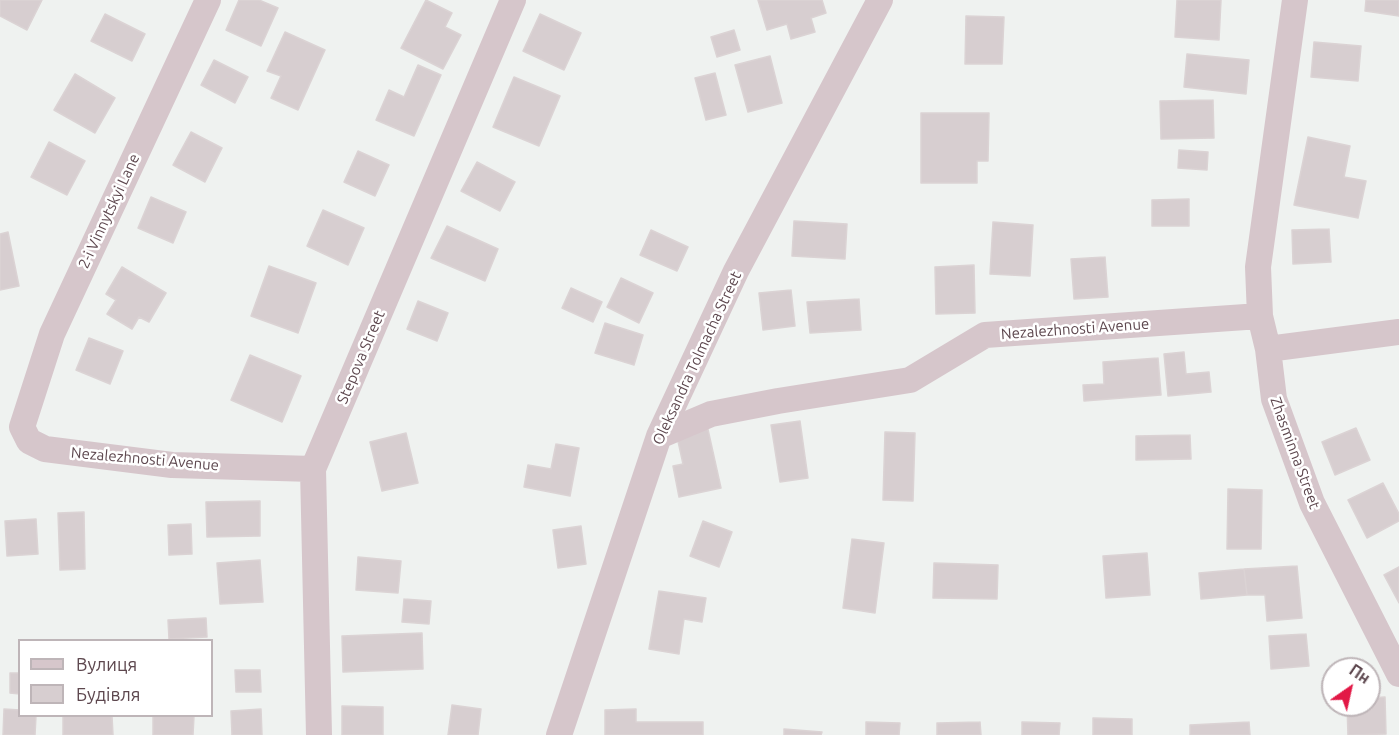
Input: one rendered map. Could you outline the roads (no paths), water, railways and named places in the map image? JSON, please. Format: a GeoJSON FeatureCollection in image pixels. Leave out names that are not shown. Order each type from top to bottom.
{"type":"FeatureCollection","features":[{"type":"Feature","properties":{"kind":"street","name":"2-i Vinnytskyi Lane"},"geometry":{"type":"LineString","coordinates":[[22,427],[52,334],[208,0]]}},
{"type":"Feature","properties":{"kind":"street","name":"Stepova Street"},"geometry":{"type":"LineString","coordinates":[[319,735],[313,469],[513,0]]}},
{"type":"Feature","properties":{"kind":"street","name":"Oleksandra Tolmacha Street"},"geometry":{"type":"LineString","coordinates":[[559,735],[659,436],[736,271],[880,0]]}},
{"type":"Feature","properties":{"kind":"street","name":"Zhasminna Street"},"geometry":{"type":"LineString","coordinates":[[1296,0],[1258,267],[1260,316],[1268,349],[1274,399],[1312,503],[1399,674]]}},
{"type":"Feature","properties":{"kind":"street","name":"Nezalezhnosti Avenue"},"geometry":{"type":"LineString","coordinates":[[659,436],[711,414],[910,380],[985,335],[1260,316]]}},
{"type":"Feature","properties":{"kind":"street"},"geometry":{"type":"LineString","coordinates":[[1268,349],[1399,332]]}},
{"type":"Feature","properties":{"kind":"street","name":"Nezalezhnosti Avenue"},"geometry":{"type":"LineString","coordinates":[[22,427],[29,441],[45,449],[172,465],[313,469]]}}]}
